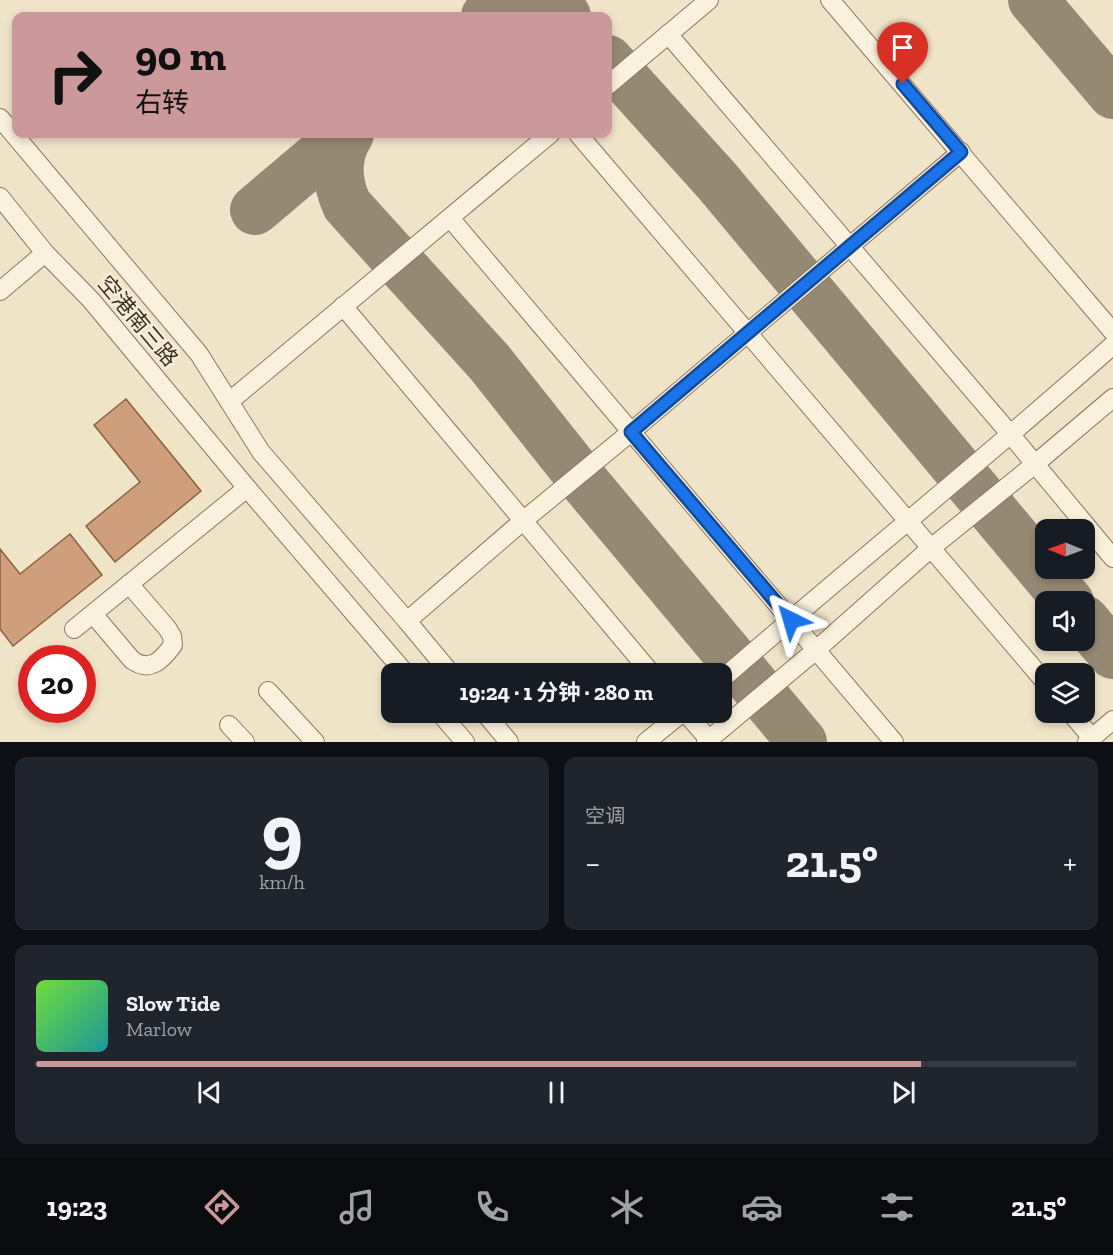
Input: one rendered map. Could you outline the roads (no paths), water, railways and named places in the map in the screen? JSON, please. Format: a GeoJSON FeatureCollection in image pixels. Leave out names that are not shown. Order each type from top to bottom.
{"type":"FeatureCollection","features":[{"type":"Feature","properties":{"kind":"street"},"geometry":{"type":"LineString","coordinates":[[612,82],[709,0]]}},
{"type":"Feature","properties":{"kind":"street"},"geometry":{"type":"LineString","coordinates":[[830,0],[1113,332]]}},
{"type":"Feature","properties":{"kind":"street"},"geometry":{"type":"LineString","coordinates":[[668,34],[850,245],[1113,558]]}},
{"type":"Feature","properties":{"kind":"street"},"geometry":{"type":"LineString","coordinates":[[0,118],[12,132]]}},
{"type":"Feature","properties":{"kind":"street"},"geometry":{"type":"LineString","coordinates":[[17,138],[199,354],[261,452],[442,663]]}},
{"type":"Feature","properties":{"kind":"street"},"geometry":{"type":"LineString","coordinates":[[230,401],[545,138]]}},
{"type":"Feature","properties":{"kind":"street"},"geometry":{"type":"LineString","coordinates":[[581,138],[1035,670]]}},
{"type":"Feature","properties":{"kind":"street"},"geometry":{"type":"LineString","coordinates":[[407,621],[961,152]]}},
{"type":"Feature","properties":{"kind":"street","name":"空港南三路"},"geometry":{"type":"LineString","coordinates":[[0,197],[45,253],[91,300],[397,663]]}},
{"type":"Feature","properties":{"kind":"street"},"geometry":{"type":"LineString","coordinates":[[450,218],[894,742]]}},
{"type":"Feature","properties":{"kind":"street"},"geometry":{"type":"LineString","coordinates":[[0,291],[45,253]]}},
{"type":"Feature","properties":{"kind":"street"},"geometry":{"type":"LineString","coordinates":[[343,306],[643,663]]}},
{"type":"Feature","properties":{"kind":"street"},"geometry":{"type":"LineString","coordinates":[[732,671],[907,520],[1011,435],[1113,345]]}},
{"type":"Feature","properties":{"kind":"street"},"geometry":{"type":"LineString","coordinates":[[693,723],[709,741],[931,548],[1113,398]]}},
{"type":"Feature","properties":{"kind":"street"},"geometry":{"type":"LineString","coordinates":[[74,629],[129,584],[242,482]]}},
{"type":"Feature","properties":{"kind":"street"},"geometry":{"type":"LineString","coordinates":[[93,614],[132,660],[146,667],[155,663],[173,645],[172,636],[129,584]]}},
{"type":"Feature","properties":{"kind":"street"},"geometry":{"type":"LineString","coordinates":[[268,691],[315,742]]}},
{"type":"Feature","properties":{"kind":"street"},"geometry":{"type":"LineString","coordinates":[[1077,723],[1089,740],[1113,720]]}},
{"type":"Feature","properties":{"kind":"street"},"geometry":{"type":"LineString","coordinates":[[449,723],[465,742]]}},
{"type":"Feature","properties":{"kind":"street"},"geometry":{"type":"LineString","coordinates":[[493,723],[508,742]]}},
{"type":"Feature","properties":{"kind":"street"},"geometry":{"type":"LineString","coordinates":[[646,742],[670,723]]}},
{"type":"Feature","properties":{"kind":"street"},"geometry":{"type":"LineString","coordinates":[[230,725],[245,742]]}}]}
